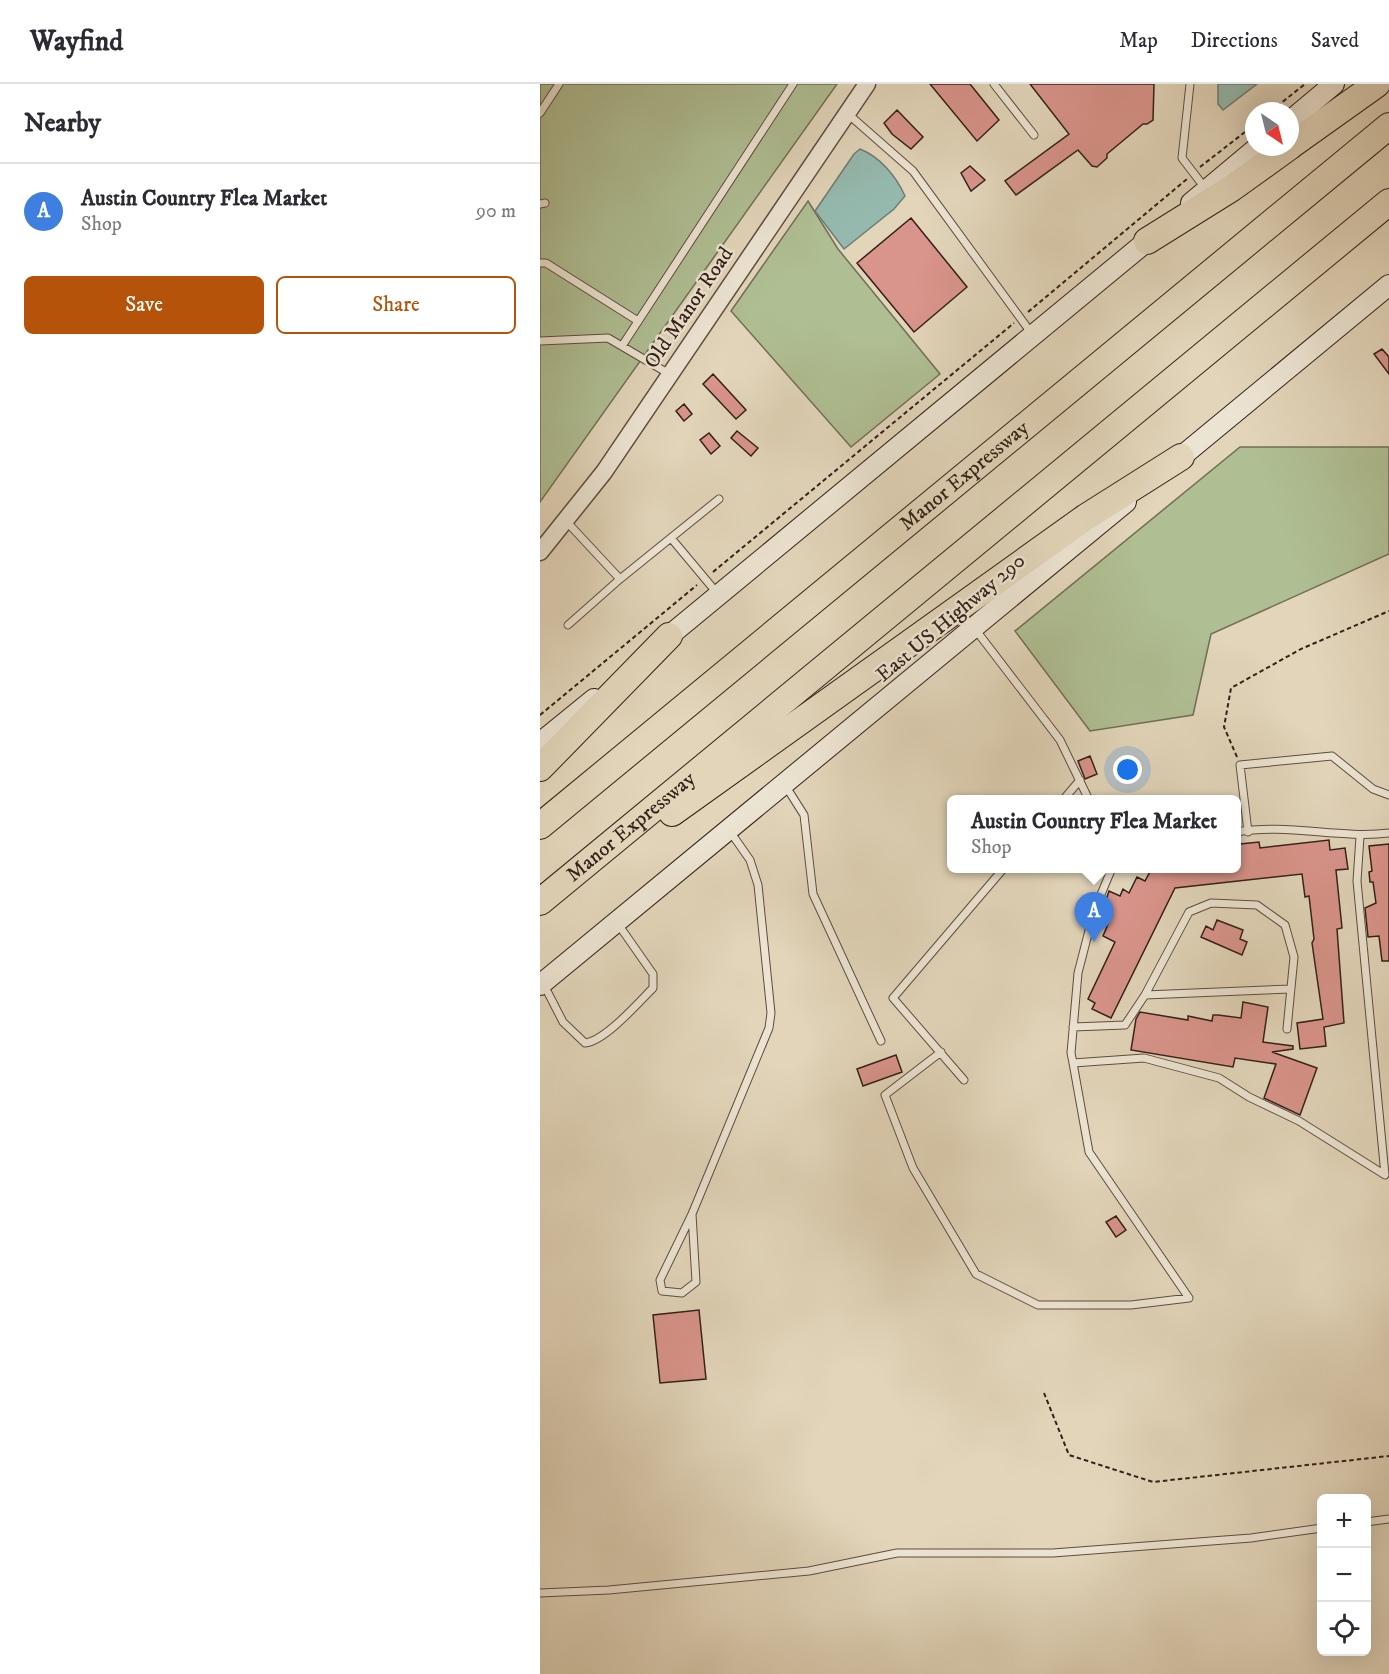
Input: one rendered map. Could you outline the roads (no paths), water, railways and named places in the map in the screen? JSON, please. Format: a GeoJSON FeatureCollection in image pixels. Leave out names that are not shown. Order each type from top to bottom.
{"type":"FeatureCollection","features":[{"type":"Feature","properties":{"kind":"highway"},"geometry":{"type":"LineString","coordinates":[[1299,139],[1377,84]]}},
{"type":"Feature","properties":{"kind":"highway","name":"Manor Expressway"},"geometry":{"type":"LineString","coordinates":[[540,826],[1389,126]]}},
{"type":"Feature","properties":{"kind":"highway"},"geometry":{"type":"LineString","coordinates":[[1147,241],[1232,188],[1275,156]]}},
{"type":"Feature","properties":{"kind":"highway","name":"Manor Expressway"},"geometry":{"type":"LineString","coordinates":[[540,902],[1389,202]]}},
{"type":"Feature","properties":{"kind":"highway"},"geometry":{"type":"LineString","coordinates":[[568,878],[625,847],[1086,517],[1181,457]]}},
{"type":"Feature","properties":{"kind":"highway"},"geometry":{"type":"LineString","coordinates":[[540,768],[669,636]]}},
{"type":"Feature","properties":{"kind":"main road"},"geometry":{"type":"LineString","coordinates":[[1299,113],[1334,84]]}},
{"type":"Feature","properties":{"kind":"main road"},"geometry":{"type":"LineString","coordinates":[[540,743],[1247,156]]}},
{"type":"Feature","properties":{"kind":"main road","name":"East US Highway 290"},"geometry":{"type":"LineString","coordinates":[[541,984],[975,629],[1389,285]]}},
{"type":"Feature","properties":{"kind":"street","name":"Old Manor Road"},"geometry":{"type":"LineString","coordinates":[[540,552],[604,472],[867,84]]}},
{"type":"Feature","properties":{"kind":"lane"},"geometry":{"type":"LineString","coordinates":[[540,113],[559,84]]}},
{"type":"Feature","properties":{"kind":"lane"},"geometry":{"type":"LineString","coordinates":[[622,346],[793,84]]}},
{"type":"Feature","properties":{"kind":"lane"},"geometry":{"type":"LineString","coordinates":[[994,84],[1034,135]]}},
{"type":"Feature","properties":{"kind":"lane"},"geometry":{"type":"LineString","coordinates":[[1190,84],[1182,158],[1206,190]]}},
{"type":"Feature","properties":{"kind":"lane"},"geometry":{"type":"LineString","coordinates":[[848,114],[913,171],[1033,336]]}},
{"type":"Feature","properties":{"kind":"lane"},"geometry":{"type":"LineString","coordinates":[[540,263],[546,263],[638,321]]}},
{"type":"Feature","properties":{"kind":"lane"},"geometry":{"type":"LineString","coordinates":[[540,341],[608,338],[670,375]]}},
{"type":"Feature","properties":{"kind":"lane"},"geometry":{"type":"LineString","coordinates":[[568,625],[620,579],[719,499]]}},
{"type":"Feature","properties":{"kind":"lane"},"geometry":{"type":"LineString","coordinates":[[566,521],[620,579]]}},
{"type":"Feature","properties":{"kind":"lane"},"geometry":{"type":"LineString","coordinates":[[671,538],[718,596]]}},
{"type":"Feature","properties":{"kind":"lane"},"geometry":{"type":"LineString","coordinates":[[975,629],[1060,740],[1087,795]]}},
{"type":"Feature","properties":{"kind":"lane"},"geometry":{"type":"LineString","coordinates":[[1248,832],[1240,765],[1332,756],[1373,789],[1389,795]]}},
{"type":"Feature","properties":{"kind":"lane"},"geometry":{"type":"LineString","coordinates":[[1067,795],[1080,780]]}},
{"type":"Feature","properties":{"kind":"lane"},"geometry":{"type":"LineString","coordinates":[[785,784],[804,815],[813,894],[881,1041]]}},
{"type":"Feature","properties":{"kind":"lane"},"geometry":{"type":"LineString","coordinates":[[692,1214],[696,1282],[682,1293],[662,1291],[660,1280],[692,1214],[769,1028],[771,1013],[758,885],[750,860],[729,830]]}},
{"type":"Feature","properties":{"kind":"lane"},"geometry":{"type":"LineString","coordinates":[[1241,832],[1296,830],[1360,837],[1389,833]]}},
{"type":"Feature","properties":{"kind":"lane"},"geometry":{"type":"LineString","coordinates":[[1072,1063],[1144,1058],[1219,1078],[1249,1097],[1299,1121],[1385,1175],[1357,881],[1360,837]]}},
{"type":"Feature","properties":{"kind":"lane"},"geometry":{"type":"LineString","coordinates":[[964,1080],[894,999],[1000,873]]}},
{"type":"Feature","properties":{"kind":"lane"},"geometry":{"type":"LineString","coordinates":[[941,1052],[885,1095],[913,1168],[976,1274],[1038,1305],[1131,1305],[1189,1298],[1089,1152],[1072,1063],[1078,973],[1094,911],[1110,873]]}},
{"type":"Feature","properties":{"kind":"lane"},"geometry":{"type":"LineString","coordinates":[[1073,1027],[1125,1024],[1145,995],[1189,912],[1210,903],[1257,905],[1285,925],[1294,957],[1287,1029]]}},
{"type":"Feature","properties":{"kind":"lane"},"geometry":{"type":"LineString","coordinates":[[541,984],[563,1022],[585,1043],[593,1042],[630,1012],[652,988],[653,974],[617,922]]}},
{"type":"Feature","properties":{"kind":"lane"},"geometry":{"type":"LineString","coordinates":[[1145,995],[1291,989]]}},
{"type":"Feature","properties":{"kind":"lane"},"geometry":{"type":"LineString","coordinates":[[1371,1521],[1389,1519]]}},
{"type":"Feature","properties":{"kind":"lane"},"geometry":{"type":"LineString","coordinates":[[540,1593],[609,1590],[809,1571],[897,1553],[1053,1554],[1251,1538],[1317,1529]]}},
{"type":"Feature","properties":{"kind":"water"},"geometry":{"type":"Polygon","coordinates":[[[1218,84],[1257,84],[1223,110],[1218,104],[1218,84]]]}},
{"type":"Feature","properties":{"kind":"water"},"geometry":{"type":"Polygon","coordinates":[[[860,149],[887,168],[905,196],[894,209],[844,249],[815,211],[854,154],[860,149]]]}},
{"type":"Feature","properties":{"kind":"place","name":"Austin Country Flea Market"},"geometry":{"type":"Point","coordinates":[1094,942]}}]}
